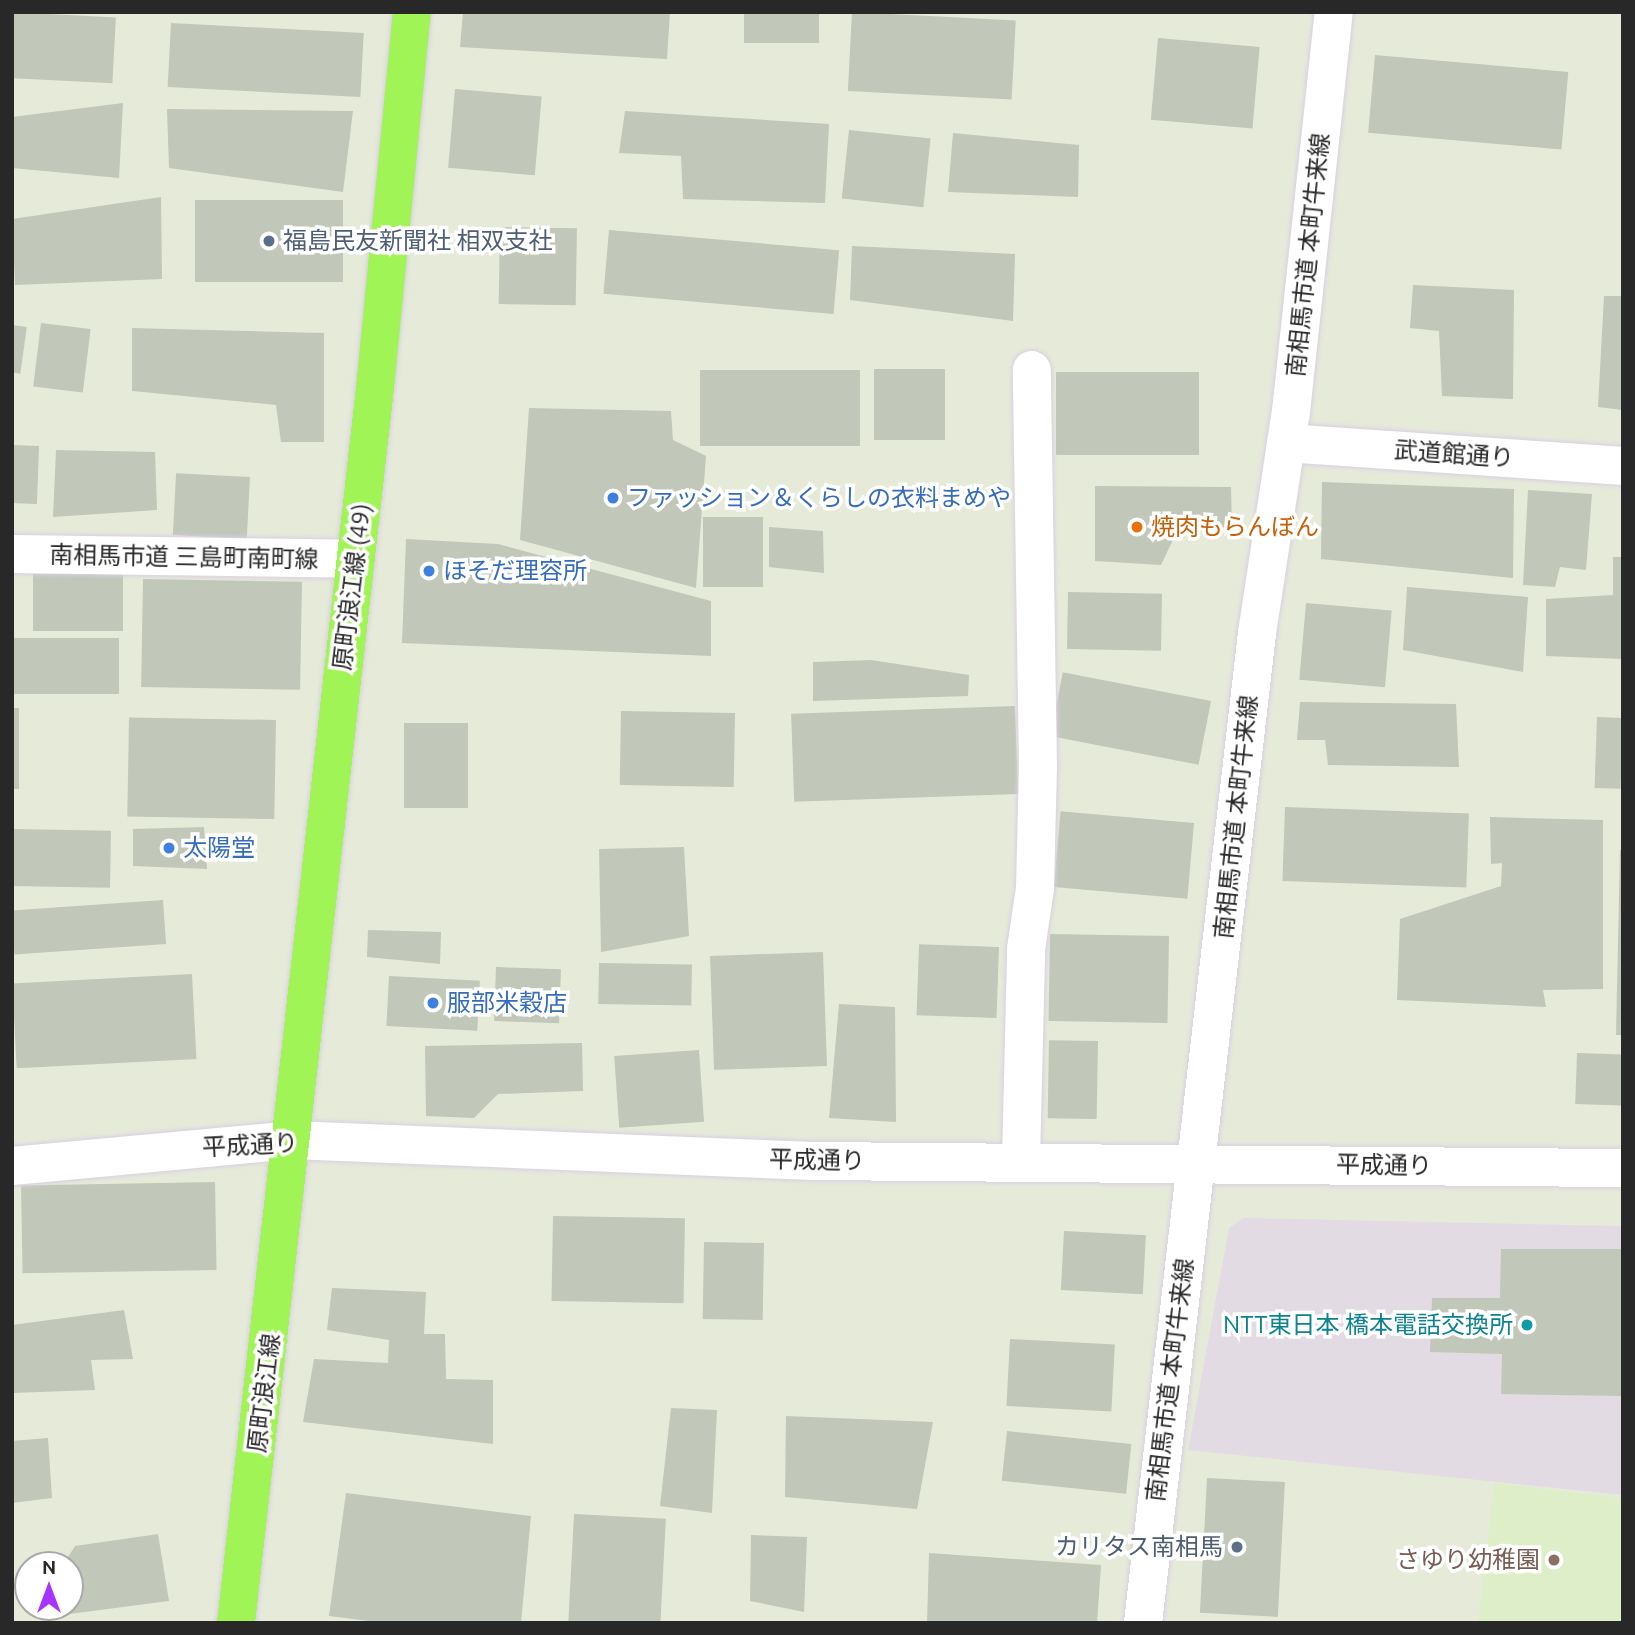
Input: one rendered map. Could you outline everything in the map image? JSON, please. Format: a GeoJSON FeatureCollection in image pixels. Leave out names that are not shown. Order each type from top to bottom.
{"type":"FeatureCollection","features":[{"type":"Feature","properties":{"kind":"main road","name":"原町浪江線 (49)"},"geometry":{"type":"LineString","coordinates":[[290,1151],[412,12]]}},
{"type":"Feature","properties":{"kind":"main road","name":"原町浪江線"},"geometry":{"type":"LineString","coordinates":[[236,1623],[290,1151]]}},
{"type":"Feature","properties":{"kind":"street","name":"南相馬市道 本町牛来線"},"geometry":{"type":"LineString","coordinates":[[1143,1623],[1257,632],[1286,443],[1334,12]]}},
{"type":"Feature","properties":{"kind":"street"},"geometry":{"type":"LineString","coordinates":[[1021,1161],[1026,949],[1035,888],[1038,767],[1032,370]]}},
{"type":"Feature","properties":{"kind":"street","name":"武道館通り"},"geometry":{"type":"LineString","coordinates":[[1286,443],[1623,466]]}},
{"type":"Feature","properties":{"kind":"street","name":"南相馬市道 三島町南町線"},"geometry":{"type":"LineString","coordinates":[[12,554],[355,559]]}},
{"type":"Feature","properties":{"kind":"street","name":"平成通り"},"geometry":{"type":"LineString","coordinates":[[12,1166],[290,1151],[813,1161],[1623,1167]]}},
{"type":"Feature","properties":{"kind":"shaded area"},"geometry":{"type":"Polygon","coordinates":[[[1243,1218],[1623,1226],[1623,1495],[1188,1450],[1229,1228],[1243,1218]]]}},
{"type":"Feature","properties":{"kind":"shaded area","name":"さゆり幼稚園"},"geometry":{"type":"Polygon","coordinates":[[[1494,1483],[1623,1498],[1623,1623],[1478,1623],[1494,1483]]]}},
{"type":"Feature","properties":{"kind":"building"},"geometry":{"type":"Polygon","coordinates":[[[12,12],[116,17],[112,83],[12,78],[12,12]]]}},
{"type":"Feature","properties":{"kind":"building"},"geometry":{"type":"Polygon","coordinates":[[[463,12],[670,12],[667,59],[460,47],[463,12]]]}},
{"type":"Feature","properties":{"kind":"building"},"geometry":{"type":"Polygon","coordinates":[[[744,12],[819,12],[819,43],[744,43],[744,12]]]}},
{"type":"Feature","properties":{"kind":"building"},"geometry":{"type":"Polygon","coordinates":[[[852,12],[1016,21],[1012,99],[848,91],[852,12]]]}},
{"type":"Feature","properties":{"kind":"building"},"geometry":{"type":"Polygon","coordinates":[[[171,23],[364,33],[360,97],[168,87],[171,23]]]}},
{"type":"Feature","properties":{"kind":"building"},"geometry":{"type":"Polygon","coordinates":[[[1158,38],[1260,47],[1252,129],[1151,120],[1158,38]]]}},
{"type":"Feature","properties":{"kind":"building"},"geometry":{"type":"Polygon","coordinates":[[[1375,55],[1568,72],[1561,150],[1368,133],[1375,55]]]}},
{"type":"Feature","properties":{"kind":"building"},"geometry":{"type":"Polygon","coordinates":[[[455,89],[542,97],[535,175],[448,168],[455,89]]]}},
{"type":"Feature","properties":{"kind":"building"},"geometry":{"type":"Polygon","coordinates":[[[123,103],[119,178],[12,168],[12,117],[123,103]]]}},
{"type":"Feature","properties":{"kind":"building"},"geometry":{"type":"Polygon","coordinates":[[[167,109],[353,111],[343,192],[169,168],[167,109]]]}},
{"type":"Feature","properties":{"kind":"building"},"geometry":{"type":"Polygon","coordinates":[[[625,111],[829,124],[825,203],[683,199],[681,156],[619,153],[625,111]]]}},
{"type":"Feature","properties":{"kind":"building"},"geometry":{"type":"Polygon","coordinates":[[[849,130],[931,139],[923,207],[842,199],[849,130]]]}},
{"type":"Feature","properties":{"kind":"building"},"geometry":{"type":"Polygon","coordinates":[[[953,133],[1079,145],[1078,197],[948,192],[953,133]]]}},
{"type":"Feature","properties":{"kind":"building"},"geometry":{"type":"Polygon","coordinates":[[[161,197],[162,279],[15,285],[12,219],[161,197]]]}},
{"type":"Feature","properties":{"kind":"building","name":"福島民友新聞社 相双支社"},"geometry":{"type":"Polygon","coordinates":[[[195,200],[343,200],[343,282],[195,282],[195,200]]]}},
{"type":"Feature","properties":{"kind":"building"},"geometry":{"type":"Polygon","coordinates":[[[500,227],[577,228],[576,305],[499,304],[500,227]]]}},
{"type":"Feature","properties":{"kind":"building"},"geometry":{"type":"Polygon","coordinates":[[[609,230],[839,250],[834,314],[603,294],[609,230]]]}},
{"type":"Feature","properties":{"kind":"building"},"geometry":{"type":"Polygon","coordinates":[[[852,246],[1015,254],[1013,321],[850,300],[852,246]]]}},
{"type":"Feature","properties":{"kind":"building"},"geometry":{"type":"Polygon","coordinates":[[[1413,285],[1514,290],[1513,399],[1442,396],[1439,331],[1410,328],[1413,285]]]}},
{"type":"Feature","properties":{"kind":"building"},"geometry":{"type":"Polygon","coordinates":[[[1604,296],[1623,296],[1623,410],[1598,407],[1604,296]]]}},
{"type":"Feature","properties":{"kind":"building"},"geometry":{"type":"Polygon","coordinates":[[[41,323],[91,329],[83,393],[33,387],[41,323]]]}},
{"type":"Feature","properties":{"kind":"building"},"geometry":{"type":"Polygon","coordinates":[[[12,325],[27,327],[20,374],[12,372],[12,325]]]}},
{"type":"Feature","properties":{"kind":"building"},"geometry":{"type":"Polygon","coordinates":[[[132,328],[324,333],[324,442],[281,442],[276,405],[132,391],[132,328]]]}},
{"type":"Feature","properties":{"kind":"building"},"geometry":{"type":"Polygon","coordinates":[[[874,369],[945,369],[945,440],[874,440],[874,369]]]}},
{"type":"Feature","properties":{"kind":"building"},"geometry":{"type":"Polygon","coordinates":[[[700,370],[860,370],[860,446],[700,446],[700,370]]]}},
{"type":"Feature","properties":{"kind":"building"},"geometry":{"type":"Polygon","coordinates":[[[1056,372],[1199,372],[1199,455],[1056,455],[1056,372]]]}},
{"type":"Feature","properties":{"kind":"building","name":"ファッション＆くらしの衣料まめや"},"geometry":{"type":"Polygon","coordinates":[[[529,408],[671,411],[673,440],[706,456],[696,588],[520,540],[529,408]]]}},
{"type":"Feature","properties":{"kind":"building"},"geometry":{"type":"Polygon","coordinates":[[[12,445],[39,446],[37,504],[12,503],[12,445]]]}},
{"type":"Feature","properties":{"kind":"building"},"geometry":{"type":"Polygon","coordinates":[[[56,450],[155,452],[157,510],[53,517],[56,450]]]}},
{"type":"Feature","properties":{"kind":"building"},"geometry":{"type":"Polygon","coordinates":[[[176,473],[250,477],[247,539],[173,535],[176,473]]]}},
{"type":"Feature","properties":{"kind":"building"},"geometry":{"type":"Polygon","coordinates":[[[1322,482],[1514,489],[1513,578],[1321,559],[1322,482]]]}},
{"type":"Feature","properties":{"kind":"building","name":"焼肉もらんぼん"},"geometry":{"type":"Polygon","coordinates":[[[1095,486],[1231,487],[1232,528],[1180,525],[1161,565],[1095,561],[1095,486]]]}},
{"type":"Feature","properties":{"kind":"building"},"geometry":{"type":"Polygon","coordinates":[[[1528,490],[1592,494],[1586,570],[1560,567],[1555,587],[1523,585],[1528,490]]]}},
{"type":"Feature","properties":{"kind":"building"},"geometry":{"type":"Polygon","coordinates":[[[703,517],[763,517],[763,587],[703,587],[703,517]]]}},
{"type":"Feature","properties":{"kind":"building"},"geometry":{"type":"Polygon","coordinates":[[[769,527],[823,531],[824,573],[769,567],[769,527]]]}},
{"type":"Feature","properties":{"kind":"building"},"geometry":{"type":"Polygon","coordinates":[[[406,539],[498,544],[711,601],[711,656],[402,643],[406,539]]]}},
{"type":"Feature","properties":{"kind":"building"},"geometry":{"type":"Polygon","coordinates":[[[1613,557],[1623,557],[1623,659],[1546,656],[1546,599],[1613,595],[1613,557]]]}},
{"type":"Feature","properties":{"kind":"building"},"geometry":{"type":"Polygon","coordinates":[[[33,574],[123,574],[123,631],[33,631],[33,574]]]}},
{"type":"Feature","properties":{"kind":"building"},"geometry":{"type":"Polygon","coordinates":[[[143,579],[302,582],[300,690],[141,687],[143,579]]]}},
{"type":"Feature","properties":{"kind":"building"},"geometry":{"type":"Polygon","coordinates":[[[1407,587],[1528,597],[1523,672],[1403,650],[1407,587]]]}},
{"type":"Feature","properties":{"kind":"building"},"geometry":{"type":"Polygon","coordinates":[[[1068,592],[1162,594],[1161,651],[1067,649],[1068,592]]]}},
{"type":"Feature","properties":{"kind":"building"},"geometry":{"type":"Polygon","coordinates":[[[1306,603],[1392,610],[1385,687],[1299,680],[1306,603]]]}},
{"type":"Feature","properties":{"kind":"building"},"geometry":{"type":"Polygon","coordinates":[[[12,638],[119,638],[119,694],[12,694],[12,638]]]}},
{"type":"Feature","properties":{"kind":"building"},"geometry":{"type":"Polygon","coordinates":[[[871,660],[969,675],[968,696],[813,701],[813,662],[871,660]]]}},
{"type":"Feature","properties":{"kind":"building"},"geometry":{"type":"Polygon","coordinates":[[[1063,672],[1211,701],[1199,765],[1050,736],[1063,672]]]}},
{"type":"Feature","properties":{"kind":"building"},"geometry":{"type":"Polygon","coordinates":[[[1300,702],[1456,704],[1459,767],[1328,765],[1325,740],[1297,740],[1300,702]]]}},
{"type":"Feature","properties":{"kind":"building"},"geometry":{"type":"Polygon","coordinates":[[[1015,706],[1018,794],[794,802],[791,714],[1015,706]]]}},
{"type":"Feature","properties":{"kind":"building"},"geometry":{"type":"Polygon","coordinates":[[[12,708],[19,708],[19,789],[12,789],[12,708]]]}},
{"type":"Feature","properties":{"kind":"building"},"geometry":{"type":"Polygon","coordinates":[[[621,711],[735,713],[734,787],[620,785],[621,711]]]}},
{"type":"Feature","properties":{"kind":"building"},"geometry":{"type":"Polygon","coordinates":[[[129,717],[276,720],[274,819],[127,816],[129,717]]]}},
{"type":"Feature","properties":{"kind":"building"},"geometry":{"type":"Polygon","coordinates":[[[1597,717],[1623,718],[1621,789],[1595,788],[1597,717]]]}},
{"type":"Feature","properties":{"kind":"building"},"geometry":{"type":"Polygon","coordinates":[[[404,723],[468,723],[468,808],[404,808],[404,723]]]}},
{"type":"Feature","properties":{"kind":"building"},"geometry":{"type":"Polygon","coordinates":[[[1285,807],[1469,813],[1466,887],[1282,881],[1285,807]]]}},
{"type":"Feature","properties":{"kind":"building"},"geometry":{"type":"Polygon","coordinates":[[[1061,811],[1194,823],[1187,899],[1054,887],[1061,811]]]}},
{"type":"Feature","properties":{"kind":"building"},"geometry":{"type":"Polygon","coordinates":[[[1490,817],[1603,820],[1603,989],[1543,990],[1546,1007],[1397,1000],[1400,919],[1501,886],[1502,863],[1491,864],[1490,817]]]}},
{"type":"Feature","properties":{"kind":"building","name":"太陽堂"},"geometry":{"type":"Polygon","coordinates":[[[204,827],[207,869],[133,866],[133,829],[204,827]]]}},
{"type":"Feature","properties":{"kind":"building"},"geometry":{"type":"Polygon","coordinates":[[[12,829],[111,831],[110,888],[12,886],[12,829]]]}},
{"type":"Feature","properties":{"kind":"building"},"geometry":{"type":"Polygon","coordinates":[[[684,847],[689,936],[601,952],[599,849],[684,847]]]}},
{"type":"Feature","properties":{"kind":"building"},"geometry":{"type":"Polygon","coordinates":[[[1620,850],[1623,850],[1623,1035],[1616,1035],[1620,850]]]}},
{"type":"Feature","properties":{"kind":"building"},"geometry":{"type":"Polygon","coordinates":[[[163,900],[166,944],[14,954],[12,911],[163,900]]]}},
{"type":"Feature","properties":{"kind":"building"},"geometry":{"type":"Polygon","coordinates":[[[368,930],[441,932],[440,964],[367,957],[368,930]]]}},
{"type":"Feature","properties":{"kind":"building"},"geometry":{"type":"Polygon","coordinates":[[[1050,934],[1169,936],[1167,1023],[1048,1021],[1050,934]]]}},
{"type":"Feature","properties":{"kind":"building"},"geometry":{"type":"Polygon","coordinates":[[[919,944],[999,947],[997,1018],[917,1015],[919,944]]]}},
{"type":"Feature","properties":{"kind":"building"},"geometry":{"type":"Polygon","coordinates":[[[823,952],[827,1066],[714,1070],[710,956],[823,952]]]}},
{"type":"Feature","properties":{"kind":"building"},"geometry":{"type":"Polygon","coordinates":[[[599,963],[692,965],[691,1006],[598,1004],[599,963]]]}},
{"type":"Feature","properties":{"kind":"building"},"geometry":{"type":"Polygon","coordinates":[[[496,967],[561,969],[559,1023],[494,1021],[496,967]]]}},
{"type":"Feature","properties":{"kind":"building"},"geometry":{"type":"Polygon","coordinates":[[[192,974],[196,1059],[17,1068],[12,983],[192,974]]]}},
{"type":"Feature","properties":{"kind":"building","name":"服部米穀店"},"geometry":{"type":"Polygon","coordinates":[[[389,976],[480,981],[477,1031],[386,1026],[389,976]]]}},
{"type":"Feature","properties":{"kind":"building"},"geometry":{"type":"Polygon","coordinates":[[[839,1004],[895,1007],[896,1122],[829,1118],[839,1004]]]}},
{"type":"Feature","properties":{"kind":"building"},"geometry":{"type":"Polygon","coordinates":[[[1049,1040],[1098,1041],[1097,1119],[1048,1118],[1049,1040]]]}},
{"type":"Feature","properties":{"kind":"building"},"geometry":{"type":"Polygon","coordinates":[[[582,1043],[583,1091],[498,1094],[474,1118],[426,1116],[425,1046],[582,1043]]]}},
{"type":"Feature","properties":{"kind":"building"},"geometry":{"type":"Polygon","coordinates":[[[699,1050],[704,1122],[619,1128],[614,1056],[699,1050]]]}},
{"type":"Feature","properties":{"kind":"building"},"geometry":{"type":"Polygon","coordinates":[[[1577,1053],[1623,1055],[1621,1106],[1575,1104],[1577,1053]]]}},
{"type":"Feature","properties":{"kind":"building"},"geometry":{"type":"Polygon","coordinates":[[[215,1182],[217,1270],[23,1273],[21,1185],[215,1182]]]}},
{"type":"Feature","properties":{"kind":"building"},"geometry":{"type":"Polygon","coordinates":[[[553,1216],[685,1218],[683,1303],[552,1301],[553,1216]]]}},
{"type":"Feature","properties":{"kind":"building"},"geometry":{"type":"Polygon","coordinates":[[[1064,1231],[1146,1235],[1143,1294],[1061,1290],[1064,1231]]]}},
{"type":"Feature","properties":{"kind":"building"},"geometry":{"type":"Polygon","coordinates":[[[704,1242],[764,1243],[763,1320],[703,1319],[704,1242]]]}},
{"type":"Feature","properties":{"kind":"building","name":"NTT東日本 橋本電話交換所"},"geometry":{"type":"Polygon","coordinates":[[[1501,1249],[1623,1249],[1623,1396],[1501,1394],[1502,1354],[1430,1352],[1432,1298],[1500,1298],[1501,1249]]]}},
{"type":"Feature","properties":{"kind":"building"},"geometry":{"type":"Polygon","coordinates":[[[332,1288],[426,1292],[424,1334],[445,1334],[446,1379],[493,1380],[493,1444],[303,1422],[314,1359],[388,1363],[389,1340],[327,1330],[332,1288]]]}},
{"type":"Feature","properties":{"kind":"building"},"geometry":{"type":"Polygon","coordinates":[[[124,1310],[133,1359],[91,1360],[95,1390],[12,1393],[12,1325],[124,1310]]]}},
{"type":"Feature","properties":{"kind":"building"},"geometry":{"type":"Polygon","coordinates":[[[1010,1339],[1115,1344],[1111,1411],[1006,1406],[1010,1339]]]}},
{"type":"Feature","properties":{"kind":"building"},"geometry":{"type":"Polygon","coordinates":[[[671,1408],[717,1410],[712,1513],[660,1506],[671,1408]]]}},
{"type":"Feature","properties":{"kind":"building"},"geometry":{"type":"Polygon","coordinates":[[[786,1416],[933,1422],[917,1509],[785,1497],[786,1416]]]}},
{"type":"Feature","properties":{"kind":"building"},"geometry":{"type":"Polygon","coordinates":[[[1007,1431],[1131,1444],[1126,1494],[1002,1481],[1007,1431]]]}},
{"type":"Feature","properties":{"kind":"building"},"geometry":{"type":"Polygon","coordinates":[[[48,1438],[52,1498],[12,1503],[12,1441],[48,1438]]]}},
{"type":"Feature","properties":{"kind":"building","name":"カリタス南相馬"},"geometry":{"type":"Polygon","coordinates":[[[1207,1478],[1285,1482],[1278,1617],[1200,1613],[1207,1478]]]}},
{"type":"Feature","properties":{"kind":"building"},"geometry":{"type":"Polygon","coordinates":[[[346,1493],[531,1516],[521,1623],[385,1623],[329,1616],[346,1493]]]}},
{"type":"Feature","properties":{"kind":"building"},"geometry":{"type":"Polygon","coordinates":[[[574,1514],[666,1519],[660,1623],[568,1623],[574,1514]]]}},
{"type":"Feature","properties":{"kind":"building"},"geometry":{"type":"Polygon","coordinates":[[[158,1534],[169,1601],[84,1612],[84,1551],[72,1551],[75,1546],[158,1534]]]}},
{"type":"Feature","properties":{"kind":"building"},"geometry":{"type":"Polygon","coordinates":[[[751,1535],[807,1537],[804,1612],[750,1601],[751,1535]]]}},
{"type":"Feature","properties":{"kind":"building"},"geometry":{"type":"Polygon","coordinates":[[[929,1553],[1101,1565],[1097,1623],[927,1623],[929,1553]]]}},
{"type":"Feature","properties":{"kind":"place","name":"福島民友新聞社 相双支社"},"geometry":{"type":"Point","coordinates":[269,241]}},
{"type":"Feature","properties":{"kind":"place","name":"ファッション＆くらしの衣料まめや"},"geometry":{"type":"Point","coordinates":[613,498]}},
{"type":"Feature","properties":{"kind":"place","name":"焼肉もらんぼん"},"geometry":{"type":"Point","coordinates":[1137,527]}},
{"type":"Feature","properties":{"kind":"place","name":"ほそだ理容所"},"geometry":{"type":"Point","coordinates":[429,571]}},
{"type":"Feature","properties":{"kind":"place","name":"太陽堂"},"geometry":{"type":"Point","coordinates":[169,848]}},
{"type":"Feature","properties":{"kind":"place","name":"服部米穀店"},"geometry":{"type":"Point","coordinates":[433,1003]}},
{"type":"Feature","properties":{"kind":"place","name":"NTT東日本 橋本電話交換所"},"geometry":{"type":"Point","coordinates":[1527,1325]}},
{"type":"Feature","properties":{"kind":"place","name":"カリタス南相馬"},"geometry":{"type":"Point","coordinates":[1237,1547]}},
{"type":"Feature","properties":{"kind":"place","name":"さゆり幼稚園"},"geometry":{"type":"Point","coordinates":[1554,1560]}}]}
